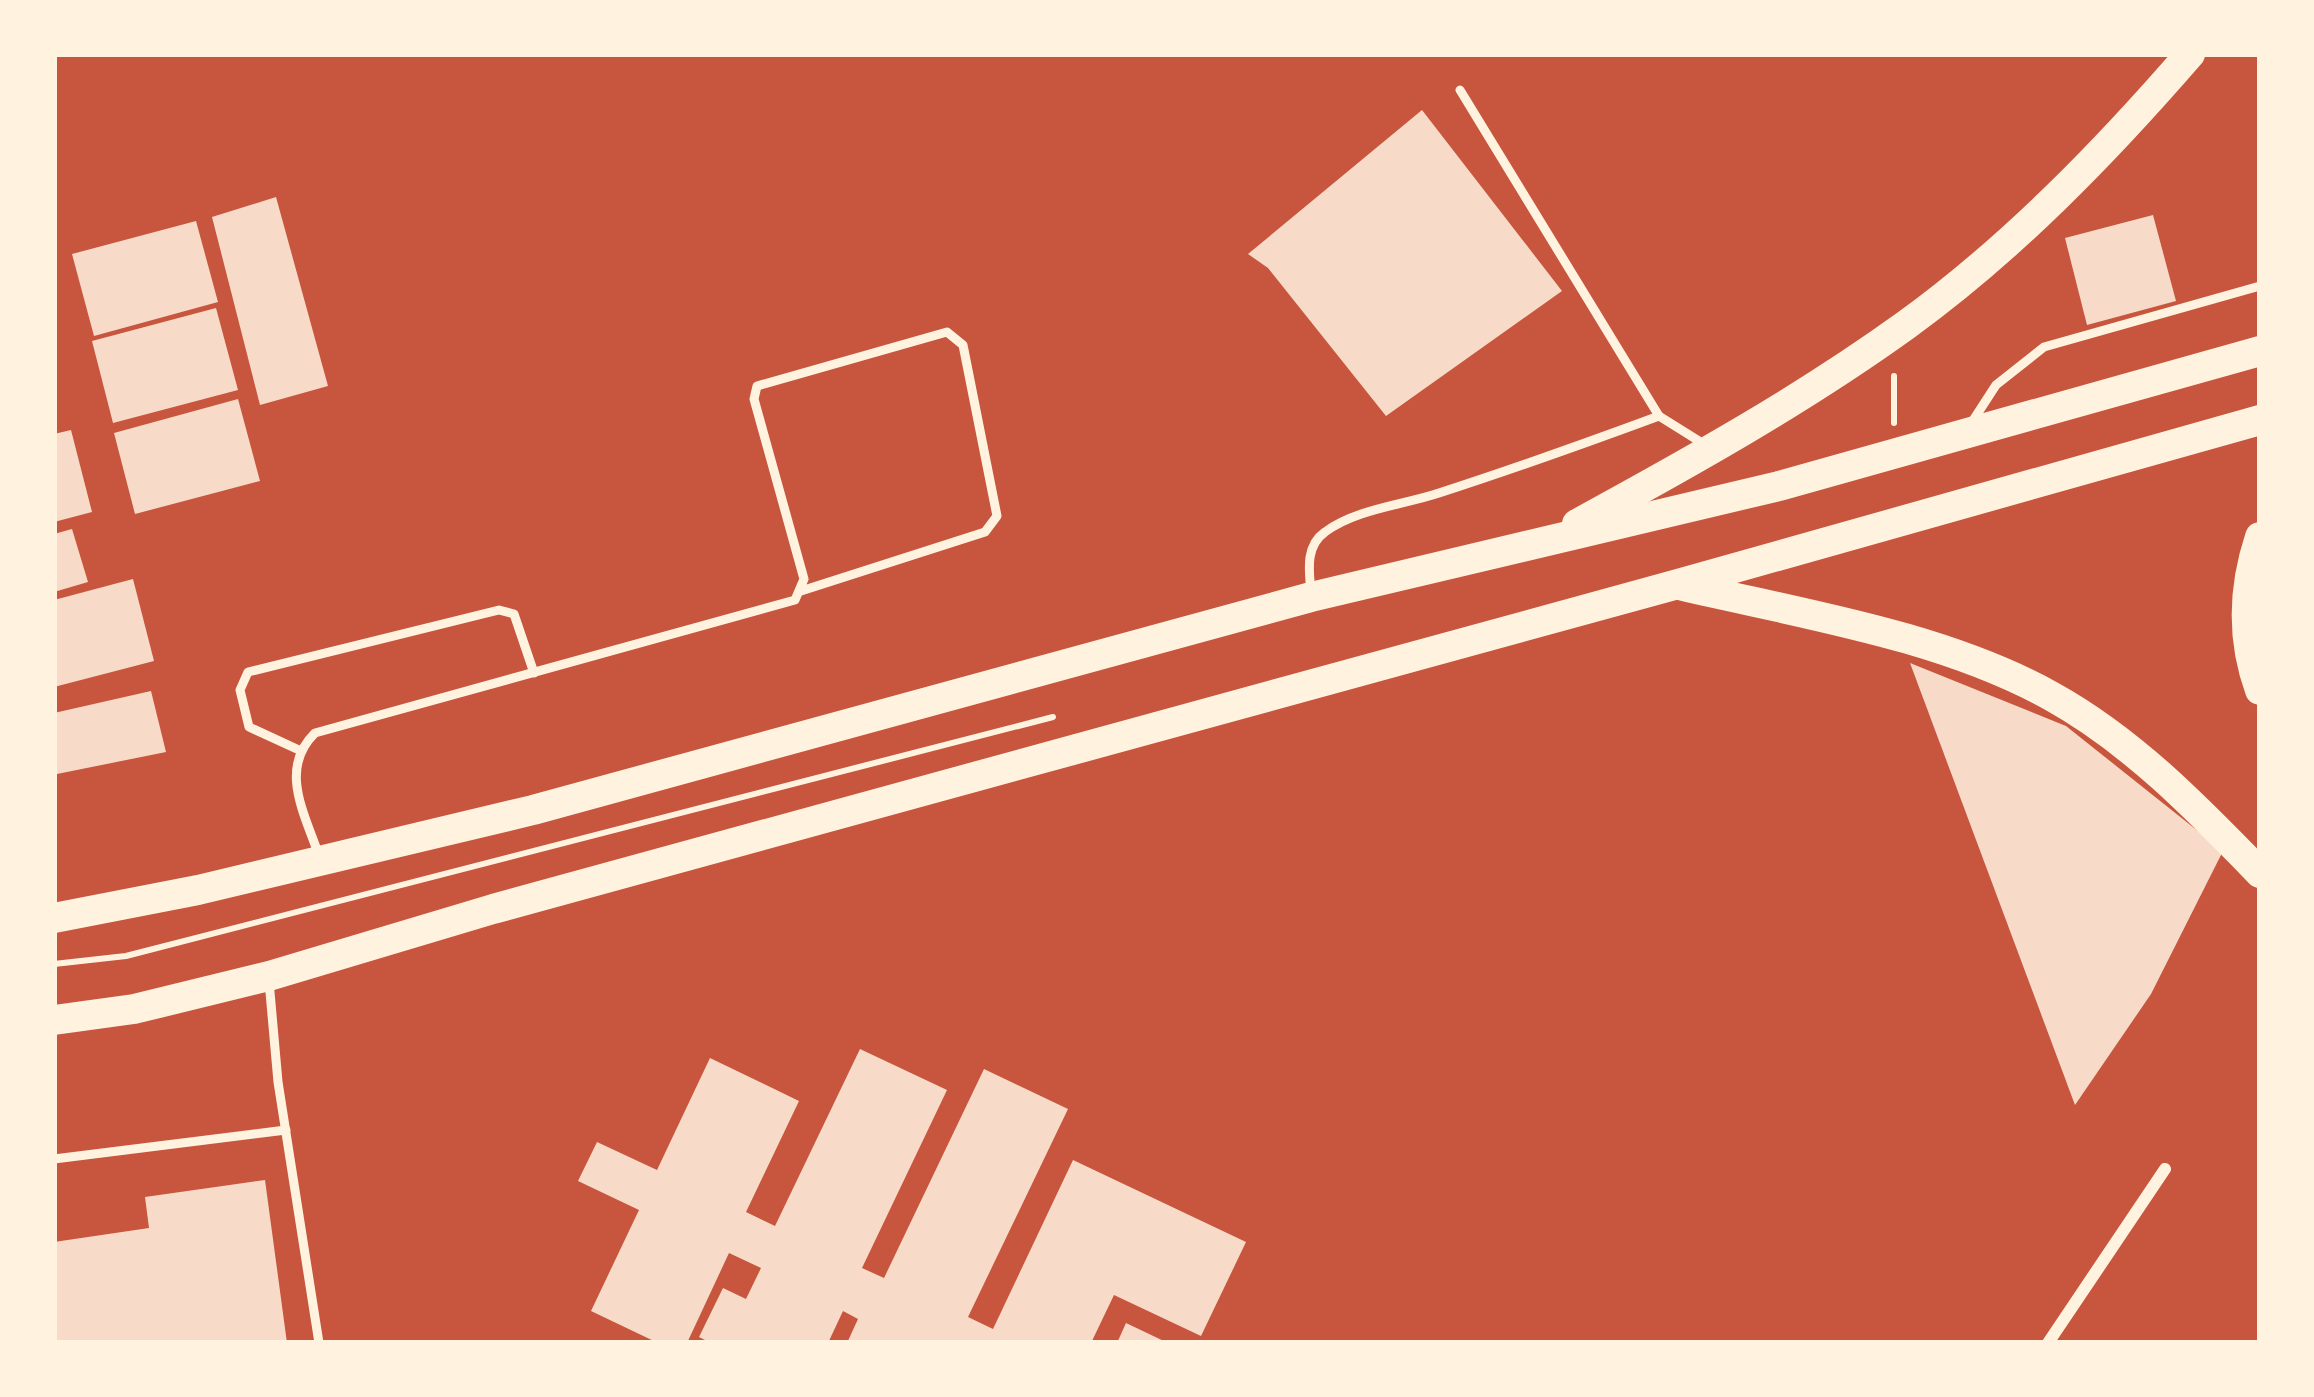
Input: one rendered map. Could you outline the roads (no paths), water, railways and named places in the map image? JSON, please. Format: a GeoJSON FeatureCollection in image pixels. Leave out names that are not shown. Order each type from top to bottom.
{"type":"FeatureCollection","features":[{"type":"Feature","properties":{"kind":"main road"},"geometry":{"type":"LineString","coordinates":[[1540,544],[1714,450],[1906,325],[1988,258],[2121,134],[2190,54]]}},
{"type":"Feature","properties":{"kind":"main road"},"geometry":{"type":"LineString","coordinates":[[54,919],[533,810],[1311,597],[1779,486],[2260,351]]}},
{"type":"Feature","properties":{"kind":"main road"},"geometry":{"type":"LineString","coordinates":[[54,1020],[134,1009],[269,976],[515,902],[2260,420]]}},
{"type":"Feature","properties":{"kind":"main road"},"geometry":{"type":"LineString","coordinates":[[2260,537],[2247,575],[2245,620],[2260,690]]}},
{"type":"Feature","properties":{"kind":"main road"},"geometry":{"type":"LineString","coordinates":[[1678,584],[1886,634],[1973,662],[2184,794],[2260,873]]}},
{"type":"Feature","properties":{"kind":"street"},"geometry":{"type":"LineString","coordinates":[[2048,1343],[2164,1169]]}},
{"type":"Feature","properties":{"kind":"lane"},"geometry":{"type":"LineString","coordinates":[[1460,90],[1659,416],[1714,450]]}},
{"type":"Feature","properties":{"kind":"lane"},"geometry":{"type":"LineString","coordinates":[[1966,431],[1996,385],[2044,347],[2260,286]]}},
{"type":"Feature","properties":{"kind":"lane"},"geometry":{"type":"LineString","coordinates":[[320,861],[294,777],[299,750],[315,733],[787,605],[804,579],[754,398],[758,386],[947,332],[963,345],[997,516],[985,532],[801,590]]}},
{"type":"Feature","properties":{"kind":"lane"},"geometry":{"type":"LineString","coordinates":[[1311,597],[1311,553],[1323,533],[1351,519],[1659,416]]}},
{"type":"Feature","properties":{"kind":"lane"},"geometry":{"type":"LineString","coordinates":[[299,750],[249,727],[240,690],[248,672],[499,610],[514,614],[534,674]]}},
{"type":"Feature","properties":{"kind":"lane"},"geometry":{"type":"LineString","coordinates":[[269,976],[286,1130],[320,1343]]}},
{"type":"Feature","properties":{"kind":"lane"},"geometry":{"type":"LineString","coordinates":[[54,1159],[286,1130]]}}]}
